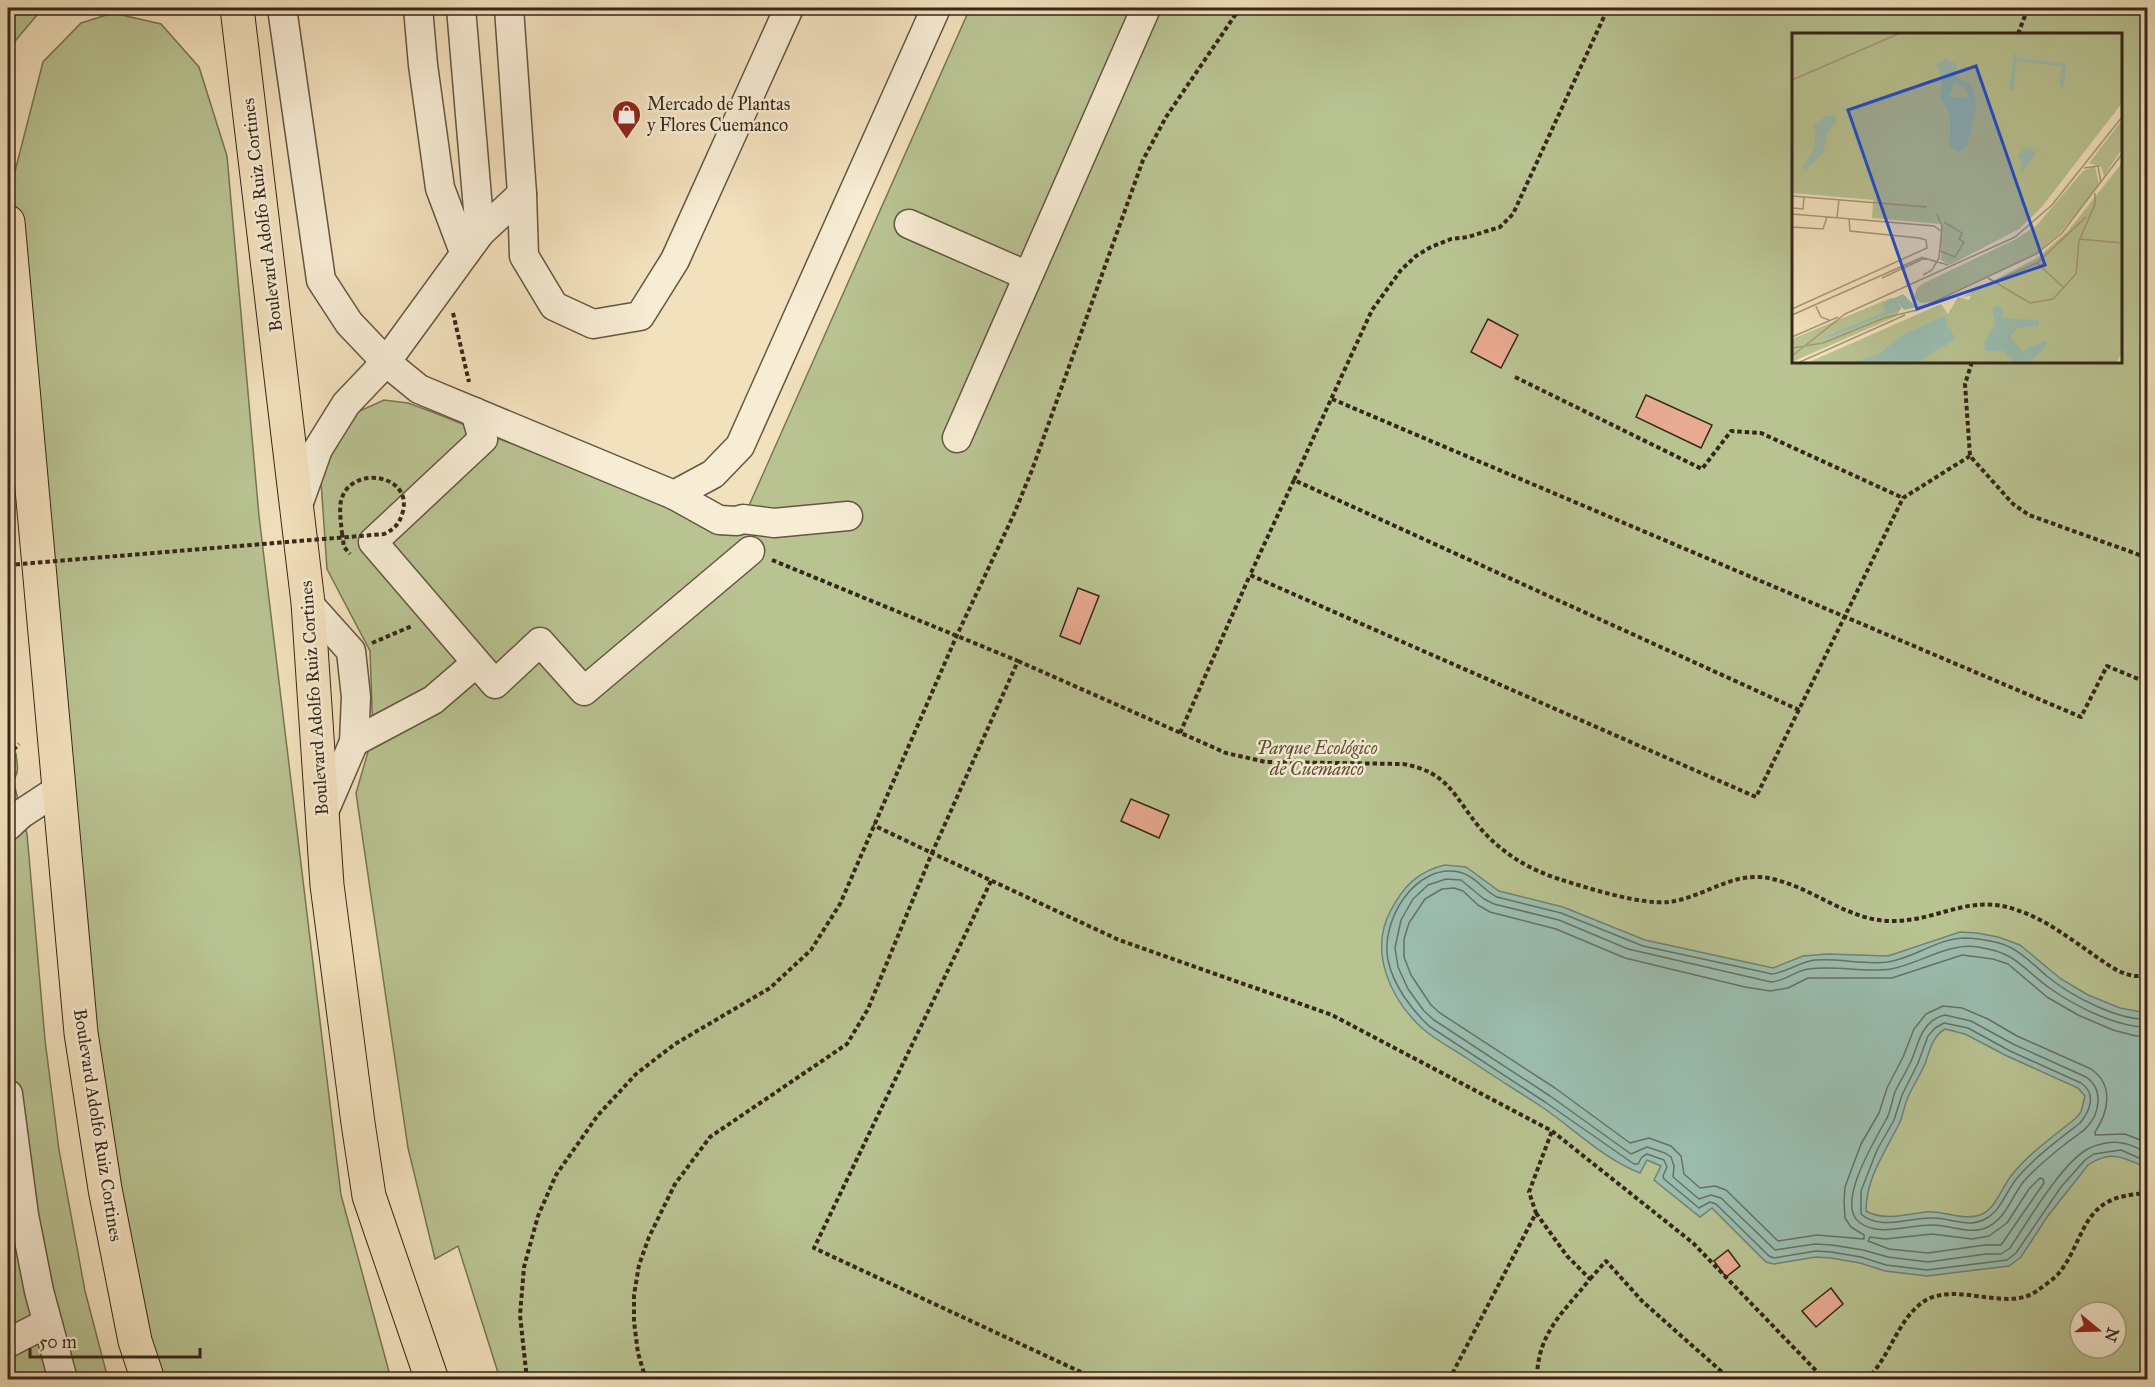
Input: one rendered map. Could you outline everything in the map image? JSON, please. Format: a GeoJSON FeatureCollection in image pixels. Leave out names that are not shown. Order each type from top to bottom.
{"type":"FeatureCollection","features":[{"type":"Feature","properties":{"kind":"highway","name":"Boulevard Adolfo Ruiz Cortines"},"geometry":{"type":"LineString","coordinates":[[237,8],[308,603],[327,885],[369,1196],[432,1380]]}},
{"type":"Feature","properties":{"kind":"highway","name":"Boulevard Adolfo Ruiz Cortines"},"geometry":{"type":"LineString","coordinates":[[8,222],[81,1033],[105,1189],[135,1341],[148,1380]]}},
{"type":"Feature","properties":{"kind":"street"},"geometry":{"type":"LineString","coordinates":[[282,8],[321,280],[349,323],[386,362],[419,388],[674,495],[719,520],[743,519],[774,523],[848,516]]}},
{"type":"Feature","properties":{"kind":"street"},"geometry":{"type":"LineString","coordinates":[[418,8],[423,65],[440,188],[472,242]]}},
{"type":"Feature","properties":{"kind":"street"},"geometry":{"type":"LineString","coordinates":[[461,8],[466,63],[472,242]]}},
{"type":"Feature","properties":{"kind":"street"},"geometry":{"type":"LineString","coordinates":[[509,8],[524,256],[554,306],[593,324],[640,316],[675,260],[789,8]]}},
{"type":"Feature","properties":{"kind":"street"},"geometry":{"type":"LineString","coordinates":[[674,495],[713,474],[740,446],[936,8]]}},
{"type":"Feature","properties":{"kind":"street"},"geometry":{"type":"LineString","coordinates":[[957,438],[1146,8]]}},
{"type":"Feature","properties":{"kind":"street"},"geometry":{"type":"LineString","coordinates":[[423,65],[466,63]]}},
{"type":"Feature","properties":{"kind":"street"},"geometry":{"type":"LineString","coordinates":[[297,508],[318,449],[346,404],[386,362],[472,242],[522,194]]}},
{"type":"Feature","properties":{"kind":"street"},"geometry":{"type":"LineString","coordinates":[[909,225],[1028,276]]}},
{"type":"Feature","properties":{"kind":"street"},"geometry":{"type":"LineString","coordinates":[[476,412],[483,439],[373,542],[495,684],[540,642],[584,691],[750,551]]}},
{"type":"Feature","properties":{"kind":"street"},"geometry":{"type":"LineString","coordinates":[[308,603],[351,651],[356,697],[354,742],[323,814]]}},
{"type":"Feature","properties":{"kind":"street"},"geometry":{"type":"LineString","coordinates":[[354,742],[433,700],[476,663]]}},
{"type":"Feature","properties":{"kind":"street"},"geometry":{"type":"LineString","coordinates":[[8,827],[21,814],[59,789]]}},
{"type":"Feature","properties":{"kind":"street"},"geometry":{"type":"LineString","coordinates":[[8,1094],[24,1215],[46,1323],[63,1380]]}},
{"type":"Feature","properties":{"kind":"street"},"geometry":{"type":"LineString","coordinates":[[8,1343],[46,1323]]}},
{"type":"Feature","properties":{"kind":"path"},"geometry":{"type":"LineString","coordinates":[[527,1380],[519,1315],[524,1268],[538,1216],[556,1175],[598,1115],[636,1074],[675,1044],[770,988],[811,950],[840,904],[957,635],[1014,514],[1032,470],[1143,160],[1166,117],[1240,8]]}},
{"type":"Feature","properties":{"kind":"path"},"geometry":{"type":"LineString","coordinates":[[1180,733],[1372,310],[1401,270],[1416,256],[1451,239],[1468,237],[1500,227],[1513,214],[1608,8]]}},
{"type":"Feature","properties":{"kind":"path"},"geometry":{"type":"LineString","coordinates":[[2018,33],[2028,8]]}},
{"type":"Feature","properties":{"kind":"path"},"geometry":{"type":"LineString","coordinates":[[445,279],[476,412]]}},
{"type":"Feature","properties":{"kind":"path"},"geometry":{"type":"LineString","coordinates":[[1972,363],[1965,384],[1970,456],[2013,504],[2029,515],[2148,558]]}},
{"type":"Feature","properties":{"kind":"path"},"geometry":{"type":"LineString","coordinates":[[1515,377],[1702,469],[1731,431],[1761,433],[1903,498]]}},
{"type":"Feature","properties":{"kind":"path"},"geometry":{"type":"LineString","coordinates":[[1332,399],[2081,717],[2106,666],[2148,683]]}},
{"type":"Feature","properties":{"kind":"path"},"geometry":{"type":"LineString","coordinates":[[1250,575],[1756,797],[1903,498],[1970,456]]}},
{"type":"Feature","properties":{"kind":"path"},"geometry":{"type":"LineString","coordinates":[[8,564],[384,534],[394,530],[401,520],[405,505],[402,492],[392,482],[383,479],[375,477],[358,479],[345,489],[340,502],[342,533]]}},
{"type":"Feature","properties":{"kind":"path"},"geometry":{"type":"LineString","coordinates":[[1294,480],[1799,710]]}},
{"type":"Feature","properties":{"kind":"path"},"geometry":{"type":"LineString","coordinates":[[750,551],[957,635],[1226,753],[1266,762],[1375,763],[1413,766],[1446,783],[1479,827],[1520,863],[1556,878],[1649,902],[1669,902],[1745,877],[1762,878],[1798,888],[1869,918],[1892,922],[1917,919],[1971,904],[1999,905],[2018,910],[2063,933],[2117,970],[2130,976],[2142,976],[2148,973]]}},
{"type":"Feature","properties":{"kind":"path"},"geometry":{"type":"LineString","coordinates":[[351,651],[411,627],[430,610]]}},
{"type":"Feature","properties":{"kind":"path"},"geometry":{"type":"LineString","coordinates":[[8,622],[10,646],[8,646]]}},
{"type":"Feature","properties":{"kind":"path"},"geometry":{"type":"LineString","coordinates":[[646,1380],[638,1353],[634,1322],[634,1294],[639,1265],[649,1238],[675,1184],[711,1137],[847,1044],[868,1010],[932,853],[1018,661]]}},
{"type":"Feature","properties":{"kind":"path"},"geometry":{"type":"LineString","coordinates":[[8,755],[19,744]]}},
{"type":"Feature","properties":{"kind":"path"},"geometry":{"type":"LineString","coordinates":[[873,825],[1119,940],[1332,1015],[1552,1131],[1693,1243],[1825,1380]]}},
{"type":"Feature","properties":{"kind":"path"},"geometry":{"type":"LineString","coordinates":[[991,881],[814,1248],[1098,1380]]}},
{"type":"Feature","properties":{"kind":"path"},"geometry":{"type":"LineString","coordinates":[[1552,1131],[1529,1192],[1536,1213],[1567,1256],[1590,1279]]}},
{"type":"Feature","properties":{"kind":"path"},"geometry":{"type":"LineString","coordinates":[[1866,1380],[1878,1369],[1886,1357],[1901,1327],[1928,1299],[1949,1295],[2015,1299],[2036,1293],[2059,1273],[2083,1227],[2096,1209],[2103,1203],[2130,1194],[2148,1194]]}},
{"type":"Feature","properties":{"kind":"path"},"geometry":{"type":"LineString","coordinates":[[1449,1380],[1536,1213]]}},
{"type":"Feature","properties":{"kind":"path"},"geometry":{"type":"LineString","coordinates":[[1537,1380],[1539,1353],[1546,1334],[1606,1261],[1643,1302],[1731,1380]]}},
{"type":"Feature","properties":{"kind":"green space"},"geometry":{"type":"Polygon","coordinates":[[[8,8],[43,8],[10,47],[8,53],[8,8]]]}},
{"type":"Feature","properties":{"kind":"green space","name":"Parque Ecológico de Cuemanco"},"geometry":{"type":"Polygon","coordinates":[[[970,8],[2147,8],[2147,1379],[500,1379],[458,1246],[435,1259],[408,1148],[356,793],[373,735],[370,651],[327,569],[320,467],[355,413],[384,400],[408,403],[719,527],[743,519],[970,8]]]}},
{"type":"Feature","properties":{"kind":"green space"},"geometry":{"type":"Polygon","coordinates":[[[113,13],[161,24],[199,67],[227,156],[259,516],[341,1195],[391,1379],[157,1379],[140,1327],[94,1020],[12,183],[43,62],[81,23],[113,13]]]}},
{"type":"Feature","properties":{"kind":"green space"},"geometry":{"type":"Polygon","coordinates":[[[8,733],[10,759],[16,754],[17,771],[13,780],[27,834],[45,1040],[59,1150],[85,1291],[108,1379],[8,1379],[8,733]]]}},
{"type":"Feature","properties":{"kind":"water"},"geometry":{"type":"Polygon","coordinates":[[[1445,865],[1466,867],[1499,891],[1563,907],[1645,940],[1773,968],[1803,956],[1827,954],[1888,956],[1960,932],[1998,937],[2020,945],[2061,979],[2088,995],[2120,1008],[2147,1013],[2147,1168],[2125,1158],[2111,1156],[2088,1165],[2047,1217],[2021,1257],[2009,1266],[1927,1276],[1885,1271],[1860,1263],[1831,1258],[1816,1257],[1774,1264],[1766,1262],[1712,1208],[1700,1217],[1654,1180],[1661,1166],[1647,1160],[1640,1173],[1614,1160],[1542,1107],[1433,1037],[1411,1017],[1401,1004],[1386,974],[1382,942],[1384,926],[1406,887],[1419,876],[1445,865]],[[1945,1029],[1934,1040],[1908,1097],[1899,1124],[1873,1176],[1866,1211],[1887,1217],[1925,1212],[1966,1217],[1980,1215],[1990,1209],[2011,1176],[2025,1160],[2081,1112],[2085,1096],[2078,1088],[1965,1034],[1945,1029]]]}},
{"type":"Feature","properties":{"kind":"building"},"geometry":{"type":"Polygon","coordinates":[[[1488,319],[1518,335],[1501,368],[1471,352],[1488,319]]]}},
{"type":"Feature","properties":{"kind":"building"},"geometry":{"type":"Polygon","coordinates":[[[1646,395],[1712,425],[1701,448],[1636,417],[1646,395]]]}},
{"type":"Feature","properties":{"kind":"building"},"geometry":{"type":"Polygon","coordinates":[[[1078,588],[1099,596],[1080,644],[1060,636],[1078,588]]]}},
{"type":"Feature","properties":{"kind":"building"},"geometry":{"type":"Polygon","coordinates":[[[1131,799],[1169,815],[1159,838],[1121,821],[1131,799]]]}},
{"type":"Feature","properties":{"kind":"building"},"geometry":{"type":"Polygon","coordinates":[[[1728,1250],[1740,1266],[1726,1277],[1714,1261],[1728,1250]]]}},
{"type":"Feature","properties":{"kind":"building"},"geometry":{"type":"Polygon","coordinates":[[[1831,1288],[1843,1304],[1816,1327],[1802,1311],[1831,1288]]]}},
{"type":"Feature","properties":{"kind":"place","name":"Mercado de Plantas y Flores Cuemanco"},"geometry":{"type":"Point","coordinates":[626,140]}}]}
